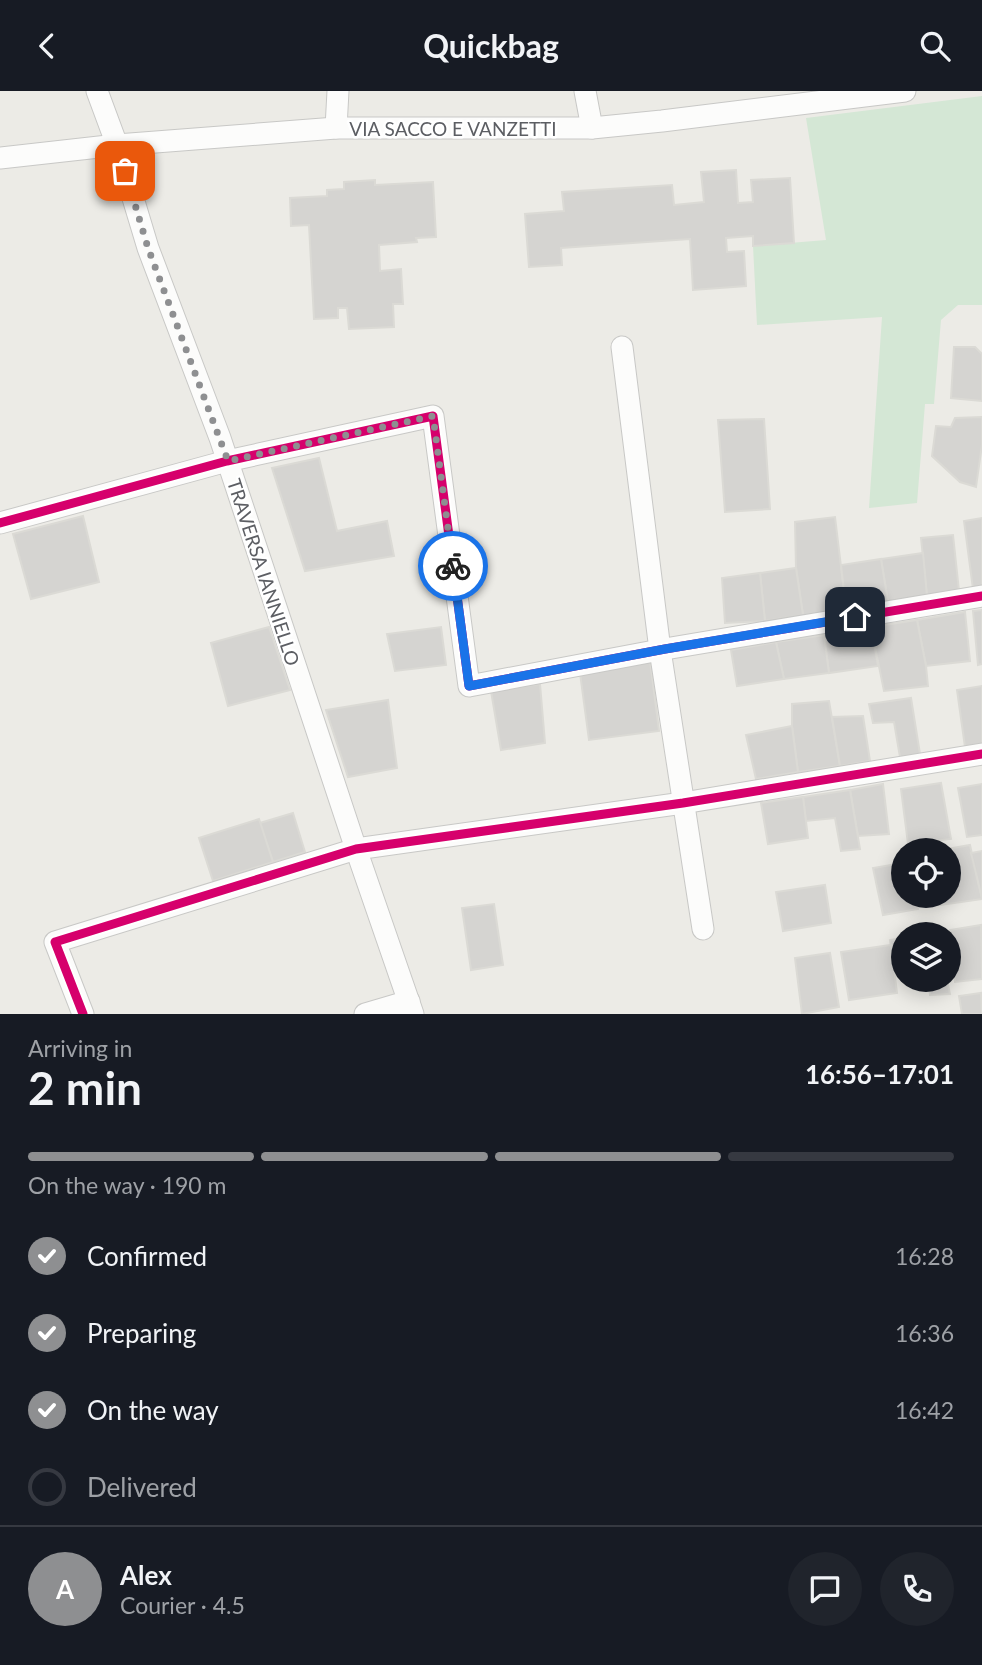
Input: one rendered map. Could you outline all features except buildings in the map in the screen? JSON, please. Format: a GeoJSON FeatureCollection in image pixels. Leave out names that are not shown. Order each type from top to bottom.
{"type":"FeatureCollection","features":[{"type":"Feature","properties":{"kind":"street","name":"TRAVERSA IANNIELLO"},"geometry":{"type":"LineString","coordinates":[[97,91],[117,145],[148,248],[228,461],[411,1007]]}},
{"type":"Feature","properties":{"kind":"street"},"geometry":{"type":"LineString","coordinates":[[336,128],[338,91]]}},
{"type":"Feature","properties":{"kind":"street"},"geometry":{"type":"LineString","coordinates":[[585,91],[592,128]]}},
{"type":"Feature","properties":{"kind":"street","name":"VIA SACCO E VANZETTI"},"geometry":{"type":"LineString","coordinates":[[0,158],[117,145],[336,128],[592,128],[662,121],[849,94],[905,91]]}},
{"type":"Feature","properties":{"kind":"street"},"geometry":{"type":"LineString","coordinates":[[622,347],[660,650],[703,929]]}},
{"type":"Feature","properties":{"kind":"street"},"geometry":{"type":"LineString","coordinates":[[0,523],[228,461],[433,416],[469,686],[660,650],[982,596]]}},
{"type":"Feature","properties":{"kind":"street"},"geometry":{"type":"LineString","coordinates":[[83,1014],[55,942],[356,849],[683,803],[982,754]]}},
{"type":"Feature","properties":{"kind":"street"},"geometry":{"type":"LineString","coordinates":[[365,1014],[411,1007]]}},
{"type":"Feature","properties":{"kind":"green space"},"geometry":{"type":"Polygon","coordinates":[[[982,96],[982,305],[958,305],[941,320],[934,404],[925,404],[917,503],[869,508],[882,317],[757,325],[753,246],[826,240],[806,118],[982,96]]]}},
{"type":"Feature","properties":{"kind":"cycle path"},"geometry":{"type":"LineString","coordinates":[[0,523],[227,461],[433,416],[469,686],[665,649],[982,596]]}},
{"type":"Feature","properties":{"kind":"cycle path"},"geometry":{"type":"LineString","coordinates":[[83,1014],[55,942],[356,849],[683,803],[982,754]]}},
{"type":"Feature","properties":{"kind":"way so far"},"geometry":{"type":"LineString","coordinates":[[125,171],[148,248],[228,461],[433,416],[453,566]]}},
{"type":"Feature","properties":{"kind":"route"},"geometry":{"type":"LineString","coordinates":[[453,566],[469,686],[855,617]]}}]}
